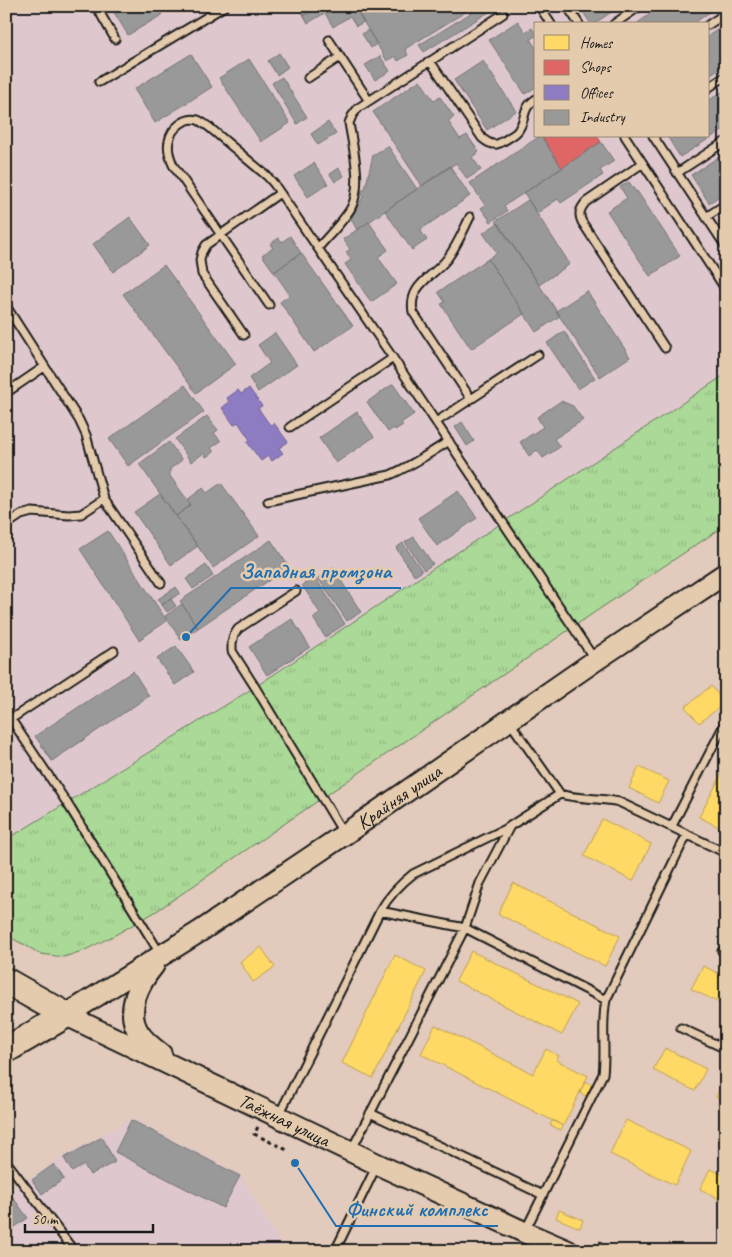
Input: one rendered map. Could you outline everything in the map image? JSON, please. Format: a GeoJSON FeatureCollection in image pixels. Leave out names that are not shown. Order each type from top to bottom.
{"type":"FeatureCollection","features":[{"type":"Feature","properties":{"kind":"highway","name":"Таёжная улица"},"geometry":{"type":"LineString","coordinates":[[6,981],[66,1014]]}},
{"type":"Feature","properties":{"kind":"highway"},"geometry":{"type":"LineString","coordinates":[[6,1050],[66,1014]]}},
{"type":"Feature","properties":{"kind":"main road","name":"Крайняя улица"},"geometry":{"type":"LineString","coordinates":[[66,1014],[199,932],[726,573]]}},
{"type":"Feature","properties":{"kind":"main road"},"geometry":{"type":"LineString","coordinates":[[161,955],[149,971],[137,993],[134,1000],[133,1017],[135,1026],[145,1040],[155,1050],[185,1072]]}},
{"type":"Feature","properties":{"kind":"main road","name":"Таёжная улица"},"geometry":{"type":"LineString","coordinates":[[66,1014],[377,1164],[568,1251]]}},
{"type":"Feature","properties":{"kind":"lane"},"geometry":{"type":"LineString","coordinates":[[96,6],[115,39]]}},
{"type":"Feature","properties":{"kind":"lane"},"geometry":{"type":"LineString","coordinates":[[99,82],[225,6]]}},
{"type":"Feature","properties":{"kind":"lane"},"geometry":{"type":"LineString","coordinates":[[539,6],[550,22]]}},
{"type":"Feature","properties":{"kind":"lane"},"geometry":{"type":"LineString","coordinates":[[568,6],[578,22]]}},
{"type":"Feature","properties":{"kind":"lane"},"geometry":{"type":"LineString","coordinates":[[617,22],[640,6]]}},
{"type":"Feature","properties":{"kind":"lane"},"geometry":{"type":"LineString","coordinates":[[710,24],[726,13]]}},
{"type":"Feature","properties":{"kind":"lane"},"geometry":{"type":"LineString","coordinates":[[318,248],[351,208],[354,201],[357,174],[349,123],[358,108],[502,14]]}},
{"type":"Feature","properties":{"kind":"lane"},"geometry":{"type":"LineString","coordinates":[[330,40],[369,101]]}},
{"type":"Feature","properties":{"kind":"lane"},"geometry":{"type":"LineString","coordinates":[[308,78],[340,57]]}},
{"type":"Feature","properties":{"kind":"lane"},"geometry":{"type":"LineString","coordinates":[[430,61],[482,138],[488,143],[500,144],[515,134],[524,120],[527,107],[534,101]]}},
{"type":"Feature","properties":{"kind":"lane"},"geometry":{"type":"LineString","coordinates":[[710,87],[726,76]]}},
{"type":"Feature","properties":{"kind":"lane"},"geometry":{"type":"LineString","coordinates":[[269,305],[173,164],[169,155],[169,139],[172,132],[184,121],[199,120],[209,127],[267,176],[280,193],[596,660]]}},
{"type":"Feature","properties":{"kind":"lane"},"geometry":{"type":"LineString","coordinates":[[626,138],[726,290]]}},
{"type":"Feature","properties":{"kind":"lane"},"geometry":{"type":"LineString","coordinates":[[654,138],[726,247]]}},
{"type":"Feature","properties":{"kind":"lane"},"geometry":{"type":"LineString","coordinates":[[677,172],[726,140]]}},
{"type":"Feature","properties":{"kind":"lane"},"geometry":{"type":"LineString","coordinates":[[643,163],[586,202],[581,208],[580,217],[665,348]]}},
{"type":"Feature","properties":{"kind":"lane"},"geometry":{"type":"LineString","coordinates":[[244,335],[202,274],[200,260],[202,252],[206,245],[280,193]]}},
{"type":"Feature","properties":{"kind":"lane"},"geometry":{"type":"LineString","coordinates":[[706,217],[726,204]]}},
{"type":"Feature","properties":{"kind":"lane"},"geometry":{"type":"LineString","coordinates":[[470,217],[447,259],[418,286],[413,294],[411,303],[413,312],[471,399]]}},
{"type":"Feature","properties":{"kind":"lane"},"geometry":{"type":"LineString","coordinates":[[6,306],[79,420],[86,435],[104,499],[161,583]]}},
{"type":"Feature","properties":{"kind":"lane"},"geometry":{"type":"LineString","coordinates":[[436,422],[538,355]]}},
{"type":"Feature","properties":{"kind":"lane"},"geometry":{"type":"LineString","coordinates":[[290,427],[393,358]]}},
{"type":"Feature","properties":{"kind":"lane"},"geometry":{"type":"LineString","coordinates":[[6,393],[44,367]]}},
{"type":"Feature","properties":{"kind":"lane"},"geometry":{"type":"LineString","coordinates":[[268,501],[390,475],[420,460],[449,441]]}},
{"type":"Feature","properties":{"kind":"lane"},"geometry":{"type":"LineString","coordinates":[[6,526],[21,515],[32,512],[81,514],[104,499]]}},
{"type":"Feature","properties":{"kind":"lane"},"geometry":{"type":"LineString","coordinates":[[296,591],[238,629],[232,642],[232,651],[345,834]]}},
{"type":"Feature","properties":{"kind":"lane"},"geometry":{"type":"LineString","coordinates":[[11,719],[114,651]]}},
{"type":"Feature","properties":{"kind":"lane"},"geometry":{"type":"LineString","coordinates":[[6,712],[67,803],[161,955]]}},
{"type":"Feature","properties":{"kind":"lane"},"geometry":{"type":"LineString","coordinates":[[509,720],[560,794],[574,798],[607,799],[619,802],[726,853]]}},
{"type":"Feature","properties":{"kind":"lane"},"geometry":{"type":"LineString","coordinates":[[672,826],[726,721]]}},
{"type":"Feature","properties":{"kind":"lane"},"geometry":{"type":"LineString","coordinates":[[278,1116],[380,911],[389,897],[413,874],[510,826],[560,794]]}},
{"type":"Feature","properties":{"kind":"lane"},"geometry":{"type":"LineString","coordinates":[[351,1151],[465,928],[480,882],[510,826]]}},
{"type":"Feature","properties":{"kind":"lane"},"geometry":{"type":"LineString","coordinates":[[524,1232],[603,1074],[605,1061],[604,1010],[606,1000],[687,834]]}},
{"type":"Feature","properties":{"kind":"lane"},"geometry":{"type":"LineString","coordinates":[[380,911],[465,928],[606,1000]]}},
{"type":"Feature","properties":{"kind":"lane"},"geometry":{"type":"LineString","coordinates":[[681,1028],[726,1049]]}},
{"type":"Feature","properties":{"kind":"lane"},"geometry":{"type":"LineString","coordinates":[[370,1113],[542,1195]]}},
{"type":"Feature","properties":{"kind":"lane"},"geometry":{"type":"LineString","coordinates":[[6,1161],[74,1251]]}},
{"type":"Feature","properties":{"kind":"lane"},"geometry":{"type":"LineString","coordinates":[[335,1251],[377,1164]]}},
{"type":"Feature","properties":{"kind":"path"},"geometry":{"type":"LineString","coordinates":[[597,1251],[601,1241]]}},
{"type":"Feature","properties":{"kind":"shaded area"},"geometry":{"type":"Polygon","coordinates":[[[6,6],[726,6],[726,407],[6,867],[6,6]]]}},
{"type":"Feature","properties":{"kind":"shaded area"},"geometry":{"type":"Polygon","coordinates":[[[132,1118],[240,1174],[285,1251],[6,1251],[6,1194],[54,1162],[132,1118]]]}},
{"type":"Feature","properties":{"kind":"green space"},"geometry":{"type":"Polygon","coordinates":[[[726,374],[726,525],[155,912],[115,935],[85,950],[64,957],[41,954],[6,935],[6,840],[255,687],[726,374]]]}},
{"type":"Feature","properties":{"kind":"building: Homes"},"geometry":{"type":"Polygon","coordinates":[[[711,686],[725,703],[699,723],[685,707],[711,686]]]}},
{"type":"Feature","properties":{"kind":"building: Homes"},"geometry":{"type":"Polygon","coordinates":[[[726,766],[726,818],[721,828],[699,817],[726,766]]]}},
{"type":"Feature","properties":{"kind":"building: Homes"},"geometry":{"type":"Polygon","coordinates":[[[639,767],[669,781],[658,803],[629,788],[639,767]]]}},
{"type":"Feature","properties":{"kind":"building: Homes"},"geometry":{"type":"Polygon","coordinates":[[[602,819],[651,844],[633,881],[584,856],[602,819]]]}},
{"type":"Feature","properties":{"kind":"building: Homes"},"geometry":{"type":"Polygon","coordinates":[[[513,883],[620,936],[605,966],[498,914],[513,883]]]}},
{"type":"Feature","properties":{"kind":"building: Homes"},"geometry":{"type":"Polygon","coordinates":[[[261,947],[275,967],[253,982],[240,962],[261,947]]]}},
{"type":"Feature","properties":{"kind":"building: Homes"},"geometry":{"type":"Polygon","coordinates":[[[471,951],[578,1004],[562,1035],[456,981],[471,951]]]}},
{"type":"Feature","properties":{"kind":"building: Homes"},"geometry":{"type":"Polygon","coordinates":[[[395,955],[426,971],[373,1078],[342,1063],[395,955]]]}},
{"type":"Feature","properties":{"kind":"building: Homes"},"geometry":{"type":"Polygon","coordinates":[[[703,966],[726,977],[726,1006],[691,989],[703,966]]]}},
{"type":"Feature","properties":{"kind":"building: Homes"},"geometry":{"type":"Polygon","coordinates":[[[435,1025],[533,1074],[546,1049],[559,1056],[556,1060],[588,1076],[563,1126],[421,1054],[435,1025]]]}},
{"type":"Feature","properties":{"kind":"building: Homes"},"geometry":{"type":"Polygon","coordinates":[[[665,1048],[706,1069],[695,1091],[653,1070],[665,1048]]]}},
{"type":"Feature","properties":{"kind":"building: Homes"},"geometry":{"type":"Polygon","coordinates":[[[726,1077],[726,1102],[716,1097],[726,1077]]]}},
{"type":"Feature","properties":{"kind":"building: Homes"},"geometry":{"type":"Polygon","coordinates":[[[585,1081],[592,1085],[586,1096],[580,1093],[585,1081]]]}},
{"type":"Feature","properties":{"kind":"building: Homes"},"geometry":{"type":"Polygon","coordinates":[[[553,1120],[563,1126],[561,1130],[550,1125],[553,1120]]]}},
{"type":"Feature","properties":{"kind":"building: Homes"},"geometry":{"type":"Polygon","coordinates":[[[626,1120],[691,1151],[675,1185],[610,1154],[626,1120]]]}},
{"type":"Feature","properties":{"kind":"building: Homes"},"geometry":{"type":"Polygon","coordinates":[[[710,1169],[726,1176],[726,1202],[700,1189],[710,1169]]]}},
{"type":"Feature","properties":{"kind":"building: Homes"},"geometry":{"type":"Polygon","coordinates":[[[559,1210],[583,1220],[580,1228],[556,1218],[559,1210]]]}},
{"type":"Feature","properties":{"kind":"building: Shops"},"geometry":{"type":"Polygon","coordinates":[[[542,138],[598,138],[601,142],[562,168],[542,138]]]}},
{"type":"Feature","properties":{"kind":"building: Offices"},"geometry":{"type":"Polygon","coordinates":[[[249,388],[262,406],[258,408],[270,425],[274,423],[288,442],[279,448],[283,453],[272,461],[268,456],[261,461],[247,442],[250,440],[238,422],[234,425],[222,408],[229,402],[227,398],[238,390],[241,394],[249,388]]]}},
{"type":"Feature","properties":{"kind":"building: Industry"},"geometry":{"type":"Polygon","coordinates":[[[110,6],[157,6],[162,15],[128,35],[110,6]]]}},
{"type":"Feature","properties":{"kind":"building: Industry"},"geometry":{"type":"Polygon","coordinates":[[[303,6],[319,6],[304,16],[300,8],[303,6]]]}},
{"type":"Feature","properties":{"kind":"building: Industry"},"geometry":{"type":"Polygon","coordinates":[[[319,6],[354,6],[364,22],[356,26],[350,16],[333,27],[325,13],[308,23],[304,16],[319,6]]]}},
{"type":"Feature","properties":{"kind":"building: Industry"},"geometry":{"type":"Polygon","coordinates":[[[354,6],[368,6],[374,16],[390,6],[475,6],[405,49],[408,55],[398,61],[395,56],[387,61],[354,6]]]}},
{"type":"Feature","properties":{"kind":"building: Industry"},"geometry":{"type":"Polygon","coordinates":[[[482,6],[497,7],[424,52],[419,45],[482,6]]]}},
{"type":"Feature","properties":{"kind":"building: Industry"},"geometry":{"type":"Polygon","coordinates":[[[579,6],[620,6],[597,22],[590,22],[579,6]]]}},
{"type":"Feature","properties":{"kind":"building: Industry"},"geometry":{"type":"Polygon","coordinates":[[[662,6],[718,6],[696,22],[639,22],[662,6]]]}},
{"type":"Feature","properties":{"kind":"building: Industry"},"geometry":{"type":"Polygon","coordinates":[[[518,21],[525,32],[532,28],[534,37],[530,39],[534,45],[534,88],[525,94],[489,40],[518,21]]]}},
{"type":"Feature","properties":{"kind":"building: Industry"},"geometry":{"type":"Polygon","coordinates":[[[726,24],[726,64],[710,75],[710,35],[726,24]]]}},
{"type":"Feature","properties":{"kind":"building: Industry"},"geometry":{"type":"Polygon","coordinates":[[[368,30],[377,44],[371,48],[362,34],[368,30]]]}},
{"type":"Feature","properties":{"kind":"building: Industry"},"geometry":{"type":"Polygon","coordinates":[[[279,53],[288,67],[277,75],[268,61],[279,53]]]}},
{"type":"Feature","properties":{"kind":"building: Industry"},"geometry":{"type":"Polygon","coordinates":[[[191,54],[212,87],[155,123],[134,89],[191,54]]]}},
{"type":"Feature","properties":{"kind":"building: Industry"},"geometry":{"type":"Polygon","coordinates":[[[380,56],[390,71],[375,80],[365,65],[380,56]]]}},
{"type":"Feature","properties":{"kind":"building: Industry"},"geometry":{"type":"Polygon","coordinates":[[[249,59],[290,123],[261,142],[219,78],[249,59]]]}},
{"type":"Feature","properties":{"kind":"building: Industry"},"geometry":{"type":"Polygon","coordinates":[[[483,61],[516,111],[487,130],[454,80],[483,61]]]}},
{"type":"Feature","properties":{"kind":"building: Industry"},"geometry":{"type":"Polygon","coordinates":[[[282,77],[307,117],[297,124],[272,83],[282,77]]]}},
{"type":"Feature","properties":{"kind":"building: Industry"},"geometry":{"type":"Polygon","coordinates":[[[420,80],[434,101],[440,97],[454,117],[448,121],[460,139],[467,135],[479,152],[472,157],[481,170],[467,179],[456,163],[422,186],[373,112],[420,80]]]}},
{"type":"Feature","properties":{"kind":"building: Industry"},"geometry":{"type":"Polygon","coordinates":[[[726,89],[726,128],[680,157],[668,138],[710,138],[710,100],[726,89]]]}},
{"type":"Feature","properties":{"kind":"building: Industry"},"geometry":{"type":"Polygon","coordinates":[[[328,122],[336,134],[318,145],[311,134],[328,122]]]}},
{"type":"Feature","properties":{"kind":"building: Industry"},"geometry":{"type":"Polygon","coordinates":[[[6,135],[13,146],[6,150],[6,135]]]}},
{"type":"Feature","properties":{"kind":"building: Industry"},"geometry":{"type":"Polygon","coordinates":[[[537,138],[542,138],[562,168],[504,206],[507,211],[491,222],[481,208],[485,205],[470,183],[537,138]]]}},
{"type":"Feature","properties":{"kind":"building: Industry"},"geometry":{"type":"Polygon","coordinates":[[[601,142],[614,161],[600,170],[603,175],[561,203],[558,199],[537,213],[524,193],[601,142]]]}},
{"type":"Feature","properties":{"kind":"building: Industry"},"geometry":{"type":"Polygon","coordinates":[[[388,146],[417,189],[357,230],[351,219],[363,197],[360,192],[365,189],[373,155],[388,146]]]}},
{"type":"Feature","properties":{"kind":"building: Industry"},"geometry":{"type":"Polygon","coordinates":[[[726,152],[726,192],[709,203],[691,175],[726,152]]]}},
{"type":"Feature","properties":{"kind":"building: Industry"},"geometry":{"type":"Polygon","coordinates":[[[314,163],[328,184],[308,197],[294,176],[314,163]]]}},
{"type":"Feature","properties":{"kind":"building: Industry"},"geometry":{"type":"Polygon","coordinates":[[[450,166],[470,196],[420,230],[427,240],[412,250],[385,211],[450,166]]]}},
{"type":"Feature","properties":{"kind":"building: Industry"},"geometry":{"type":"Polygon","coordinates":[[[339,168],[344,176],[335,182],[330,174],[339,168]]]}},
{"type":"Feature","properties":{"kind":"building: Industry"},"geometry":{"type":"Polygon","coordinates":[[[629,182],[680,256],[650,276],[607,211],[627,198],[620,187],[629,182]]]}},
{"type":"Feature","properties":{"kind":"building: Industry"},"geometry":{"type":"Polygon","coordinates":[[[528,200],[570,264],[539,285],[496,221],[528,200]]]}},
{"type":"Feature","properties":{"kind":"building: Industry"},"geometry":{"type":"Polygon","coordinates":[[[726,216],[726,231],[719,221],[726,216]]]}},
{"type":"Feature","properties":{"kind":"building: Industry"},"geometry":{"type":"Polygon","coordinates":[[[130,217],[150,245],[113,272],[93,244],[130,217]]]}},
{"type":"Feature","properties":{"kind":"building: Industry"},"geometry":{"type":"Polygon","coordinates":[[[369,222],[388,250],[378,257],[397,284],[371,302],[345,264],[351,260],[346,252],[350,249],[343,239],[369,222]]]}},
{"type":"Feature","properties":{"kind":"building: Industry"},"geometry":{"type":"Polygon","coordinates":[[[498,223],[560,316],[536,332],[488,259],[497,253],[483,233],[498,223]]]}},
{"type":"Feature","properties":{"kind":"building: Industry"},"geometry":{"type":"Polygon","coordinates":[[[290,236],[301,253],[274,272],[262,255],[273,248],[270,244],[279,238],[282,242],[290,236]]]}},
{"type":"Feature","properties":{"kind":"building: Industry"},"geometry":{"type":"Polygon","coordinates":[[[301,253],[353,326],[314,352],[280,302],[290,295],[274,272],[301,253]]]}},
{"type":"Feature","properties":{"kind":"building: Industry"},"geometry":{"type":"Polygon","coordinates":[[[488,259],[524,314],[471,349],[441,304],[445,302],[438,292],[488,259]]]}},
{"type":"Feature","properties":{"kind":"building: Industry"},"geometry":{"type":"Polygon","coordinates":[[[164,265],[236,364],[196,393],[123,294],[164,265]]]}},
{"type":"Feature","properties":{"kind":"building: Industry"},"geometry":{"type":"Polygon","coordinates":[[[587,291],[630,357],[600,377],[556,311],[587,291]]]}},
{"type":"Feature","properties":{"kind":"building: Industry"},"geometry":{"type":"Polygon","coordinates":[[[564,331],[595,378],[578,389],[547,343],[564,331]]]}},
{"type":"Feature","properties":{"kind":"building: Industry"},"geometry":{"type":"Polygon","coordinates":[[[275,333],[297,365],[258,392],[249,378],[270,363],[258,345],[275,333]]]}},
{"type":"Feature","properties":{"kind":"building: Industry"},"geometry":{"type":"Polygon","coordinates":[[[393,384],[414,414],[401,423],[403,425],[388,432],[367,402],[393,384]]]}},
{"type":"Feature","properties":{"kind":"building: Industry"},"geometry":{"type":"Polygon","coordinates":[[[185,385],[204,412],[128,466],[109,439],[185,385]]]}},
{"type":"Feature","properties":{"kind":"building: Industry"},"geometry":{"type":"Polygon","coordinates":[[[561,401],[573,406],[583,420],[554,439],[560,447],[543,458],[537,450],[529,456],[520,442],[543,427],[537,417],[561,401]]]}},
{"type":"Feature","properties":{"kind":"building: Industry"},"geometry":{"type":"Polygon","coordinates":[[[357,412],[374,437],[336,463],[319,438],[357,412]]]}},
{"type":"Feature","properties":{"kind":"building: Industry"},"geometry":{"type":"Polygon","coordinates":[[[207,416],[218,430],[214,433],[221,441],[211,448],[214,452],[206,457],[204,453],[191,462],[175,439],[207,416]]]}},
{"type":"Feature","properties":{"kind":"building: Industry"},"geometry":{"type":"Polygon","coordinates":[[[462,422],[474,441],[467,446],[455,427],[462,422]]]}},
{"type":"Feature","properties":{"kind":"building: Industry"},"geometry":{"type":"Polygon","coordinates":[[[169,442],[182,460],[170,469],[170,476],[191,505],[176,516],[139,464],[169,442]]]}},
{"type":"Feature","properties":{"kind":"building: Industry"},"geometry":{"type":"Polygon","coordinates":[[[221,483],[259,536],[213,568],[176,516],[191,505],[187,500],[203,488],[207,493],[221,483]]]}},
{"type":"Feature","properties":{"kind":"building: Industry"},"geometry":{"type":"Polygon","coordinates":[[[458,491],[477,518],[437,546],[418,518],[458,491]]]}},
{"type":"Feature","properties":{"kind":"building: Industry"},"geometry":{"type":"Polygon","coordinates":[[[160,494],[198,546],[171,565],[134,512],[160,494]]]}},
{"type":"Feature","properties":{"kind":"building: Industry"},"geometry":{"type":"Polygon","coordinates":[[[108,531],[167,621],[139,640],[80,549],[108,531]]]}},
{"type":"Feature","properties":{"kind":"building: Industry"},"geometry":{"type":"Polygon","coordinates":[[[414,537],[433,564],[424,570],[405,542],[414,537]]]}},
{"type":"Feature","properties":{"kind":"building: Industry"},"geometry":{"type":"Polygon","coordinates":[[[271,540],[289,567],[198,628],[180,601],[271,540]]]}},
{"type":"Feature","properties":{"kind":"building: Industry"},"geometry":{"type":"Polygon","coordinates":[[[403,543],[422,571],[415,576],[396,548],[403,543]]]}},
{"type":"Feature","properties":{"kind":"building: Industry"},"geometry":{"type":"Polygon","coordinates":[[[206,565],[213,576],[193,589],[186,579],[206,565]]]}},
{"type":"Feature","properties":{"kind":"building: Industry"},"geometry":{"type":"Polygon","coordinates":[[[333,568],[361,612],[347,621],[318,578],[333,568]]]}},
{"type":"Feature","properties":{"kind":"building: Industry"},"geometry":{"type":"Polygon","coordinates":[[[315,577],[345,624],[325,637],[313,618],[320,613],[302,585],[315,577]]]}},
{"type":"Feature","properties":{"kind":"building: Industry"},"geometry":{"type":"Polygon","coordinates":[[[176,587],[180,593],[162,605],[158,599],[176,587]]]}},
{"type":"Feature","properties":{"kind":"building: Industry"},"geometry":{"type":"Polygon","coordinates":[[[171,599],[176,606],[167,612],[162,605],[171,599]]]}},
{"type":"Feature","properties":{"kind":"building: Industry"},"geometry":{"type":"Polygon","coordinates":[[[182,604],[198,628],[181,640],[165,616],[182,604]]]}},
{"type":"Feature","properties":{"kind":"building: Industry"},"geometry":{"type":"Polygon","coordinates":[[[292,619],[310,647],[267,675],[249,647],[292,619]]]}},
{"type":"Feature","properties":{"kind":"building: Industry"},"geometry":{"type":"Polygon","coordinates":[[[176,646],[194,672],[175,685],[157,659],[176,646]]]}},
{"type":"Feature","properties":{"kind":"building: Industry"},"geometry":{"type":"Polygon","coordinates":[[[133,671],[149,696],[52,761],[35,736],[133,671]]]}},
{"type":"Feature","properties":{"kind":"building: Industry"},"geometry":{"type":"Polygon","coordinates":[[[131,1120],[240,1176],[223,1208],[115,1152],[131,1120]]]}},
{"type":"Feature","properties":{"kind":"building: Industry"},"geometry":{"type":"Polygon","coordinates":[[[102,1137],[115,1162],[90,1175],[84,1165],[72,1172],[64,1158],[102,1137]]]}},
{"type":"Feature","properties":{"kind":"building: Industry"},"geometry":{"type":"Polygon","coordinates":[[[54,1164],[64,1179],[42,1194],[32,1180],[54,1164]]]}},
{"type":"Feature","properties":{"kind":"building: Industry"},"geometry":{"type":"Polygon","coordinates":[[[9,1192],[28,1218],[6,1233],[6,1194],[9,1192]]]}},
{"type":"Feature","properties":{"kind":"place","name":"Западная промзона"},"geometry":{"type":"Point","coordinates":[186,637]}},
{"type":"Feature","properties":{"kind":"place","name":"Финский комплекс"},"geometry":{"type":"Point","coordinates":[295,1163]}}]}
